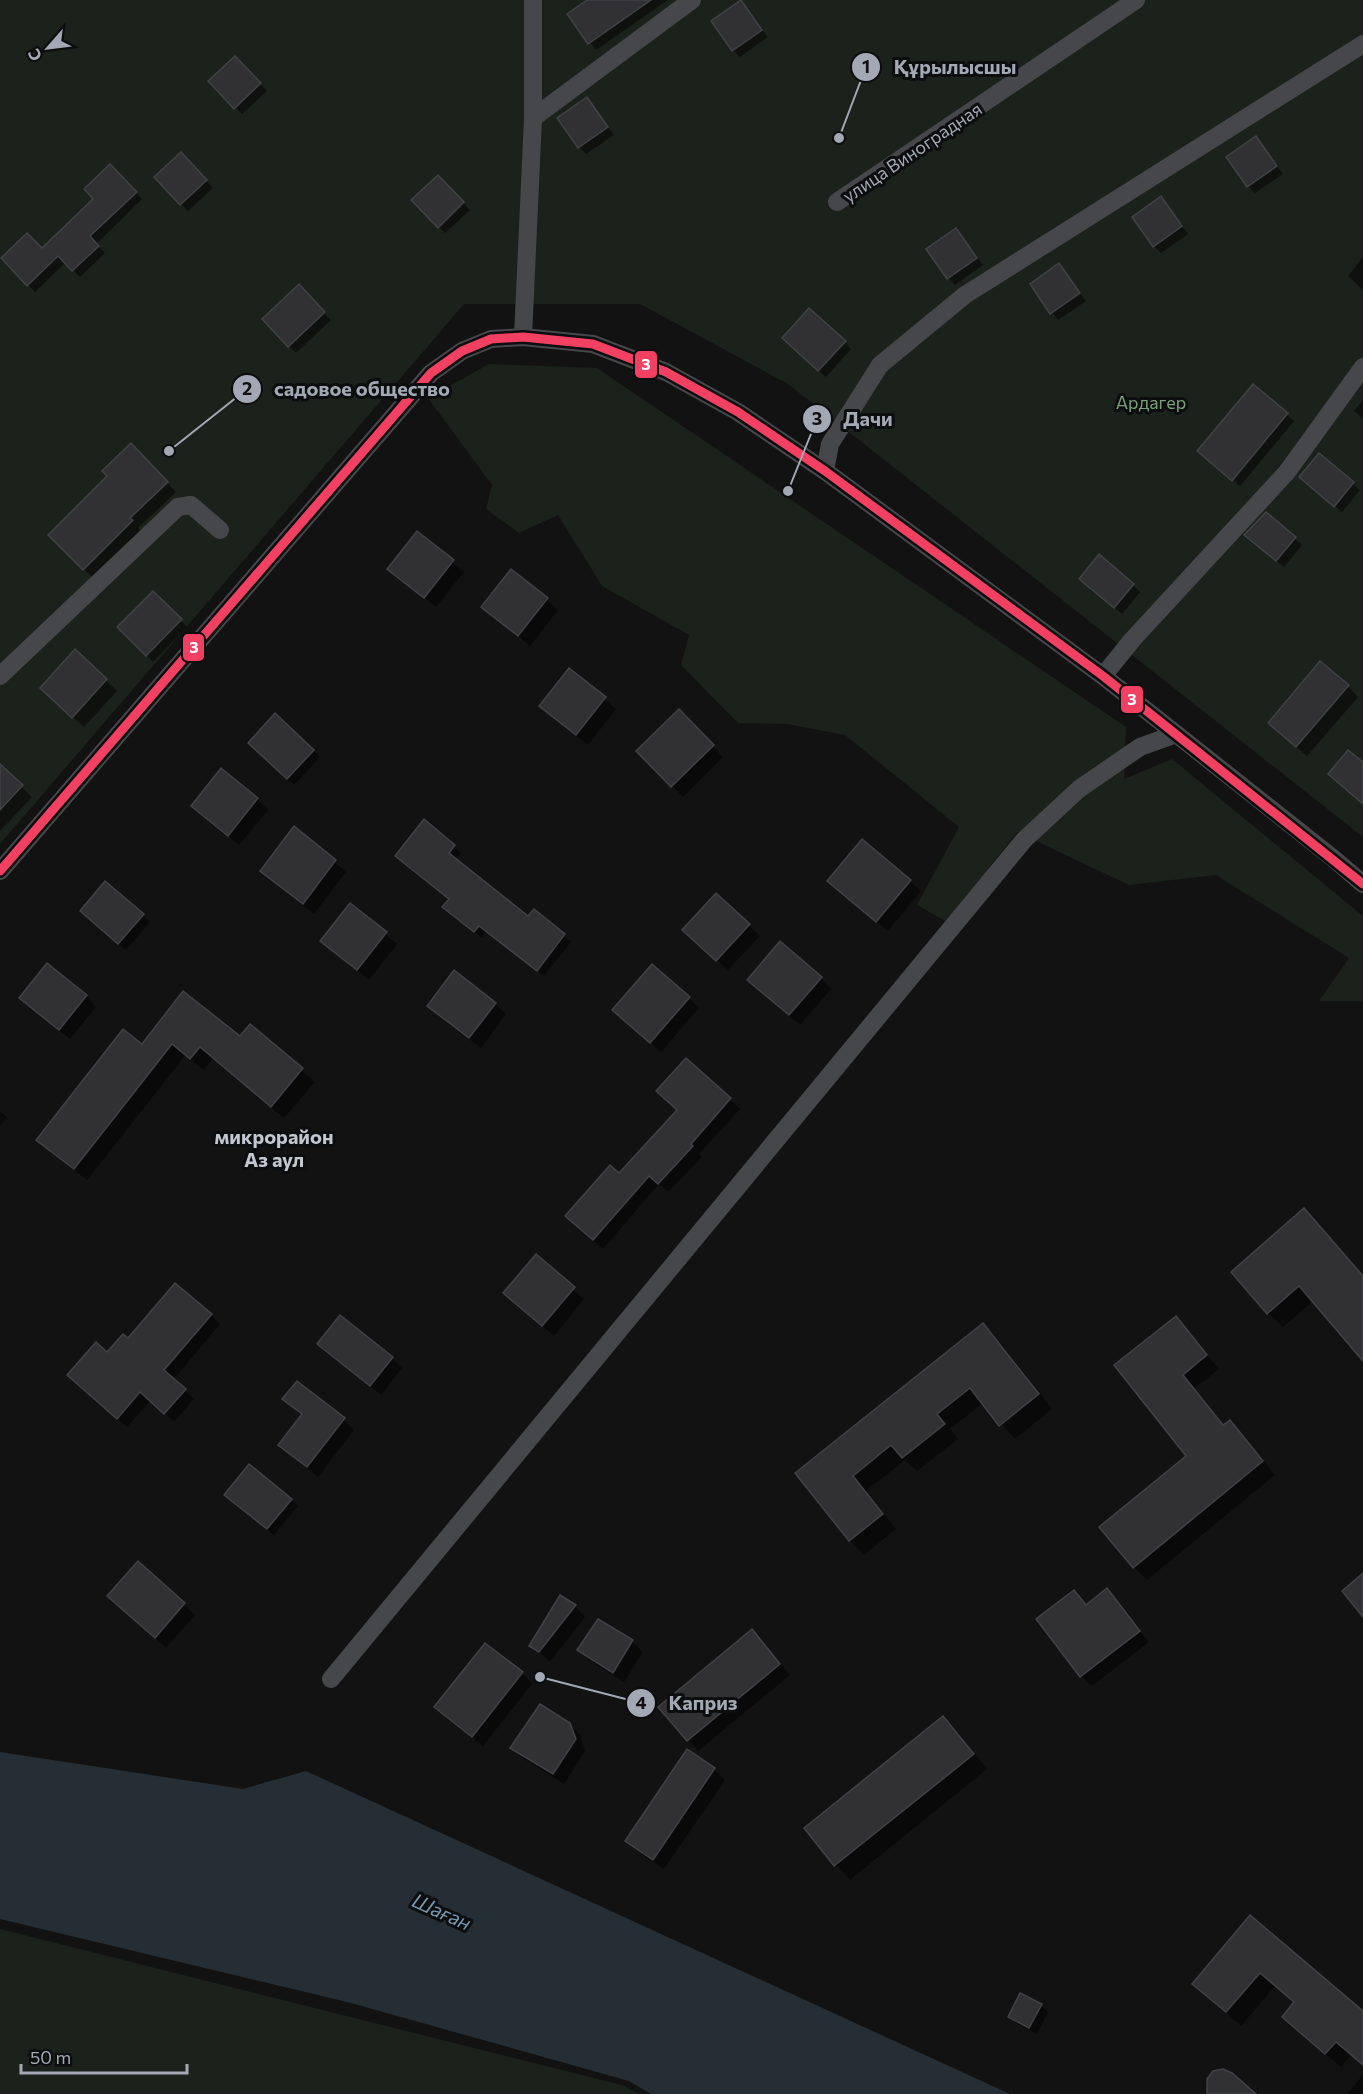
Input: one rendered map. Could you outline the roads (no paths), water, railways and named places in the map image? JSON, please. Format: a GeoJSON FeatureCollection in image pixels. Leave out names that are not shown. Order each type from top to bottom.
{"type":"FeatureCollection","features":[{"type":"Feature","properties":{"kind":"street"},"geometry":{"type":"LineString","coordinates":[[524,336],[533,117],[533,0]]}},
{"type":"Feature","properties":{"kind":"street"},"geometry":{"type":"LineString","coordinates":[[533,117],[692,0]]}},
{"type":"Feature","properties":{"kind":"street","name":"улица Виноградная"},"geometry":{"type":"LineString","coordinates":[[837,202],[1136,0]]}},
{"type":"Feature","properties":{"kind":"street"},"geometry":{"type":"LineString","coordinates":[[825,471],[830,444],[880,365],[965,295],[1363,44]]}},
{"type":"Feature","properties":{"kind":"street"},"geometry":{"type":"LineString","coordinates":[[0,871],[431,373],[462,351],[492,339],[524,336],[593,344],[666,372],[738,412],[825,471],[1103,676],[1363,884]]}},
{"type":"Feature","properties":{"kind":"street"},"geometry":{"type":"LineString","coordinates":[[1103,676],[1133,639],[1287,472],[1363,367]]}},
{"type":"Feature","properties":{"kind":"street"},"geometry":{"type":"LineString","coordinates":[[0,676],[178,507],[191,505],[220,530]]}},
{"type":"Feature","properties":{"kind":"street"},"geometry":{"type":"LineString","coordinates":[[331,1679],[1024,840],[1088,783],[1140,747],[1176,734]]}},
{"type":"Feature","properties":{"kind":"water","name":"Шаған"},"geometry":{"type":"Polygon","coordinates":[[[0,1752],[243,1789],[306,1771],[1010,2094],[651,2094],[629,2081],[351,2003],[0,1919],[0,1752]]]}},
{"type":"Feature","properties":{"kind":"place","name":"Құрылысшы"},"geometry":{"type":"Point","coordinates":[839,138]}},
{"type":"Feature","properties":{"kind":"place","name":"садовое общество"},"geometry":{"type":"Point","coordinates":[169,451]}},
{"type":"Feature","properties":{"kind":"place","name":"Дачи"},"geometry":{"type":"Point","coordinates":[788,491]}},
{"type":"Feature","properties":{"kind":"place","name":"Каприз"},"geometry":{"type":"Point","coordinates":[540,1677]}},
{"type":"Feature","properties":{"kind":"district","name":"микрорайон Аз аул"},"geometry":{"type":"Point","coordinates":[274,1148]}},
{"type":"Feature","properties":{"kind":"park label","name":"Ардагер"},"geometry":{"type":"Point","coordinates":[1151,402]}}]}
